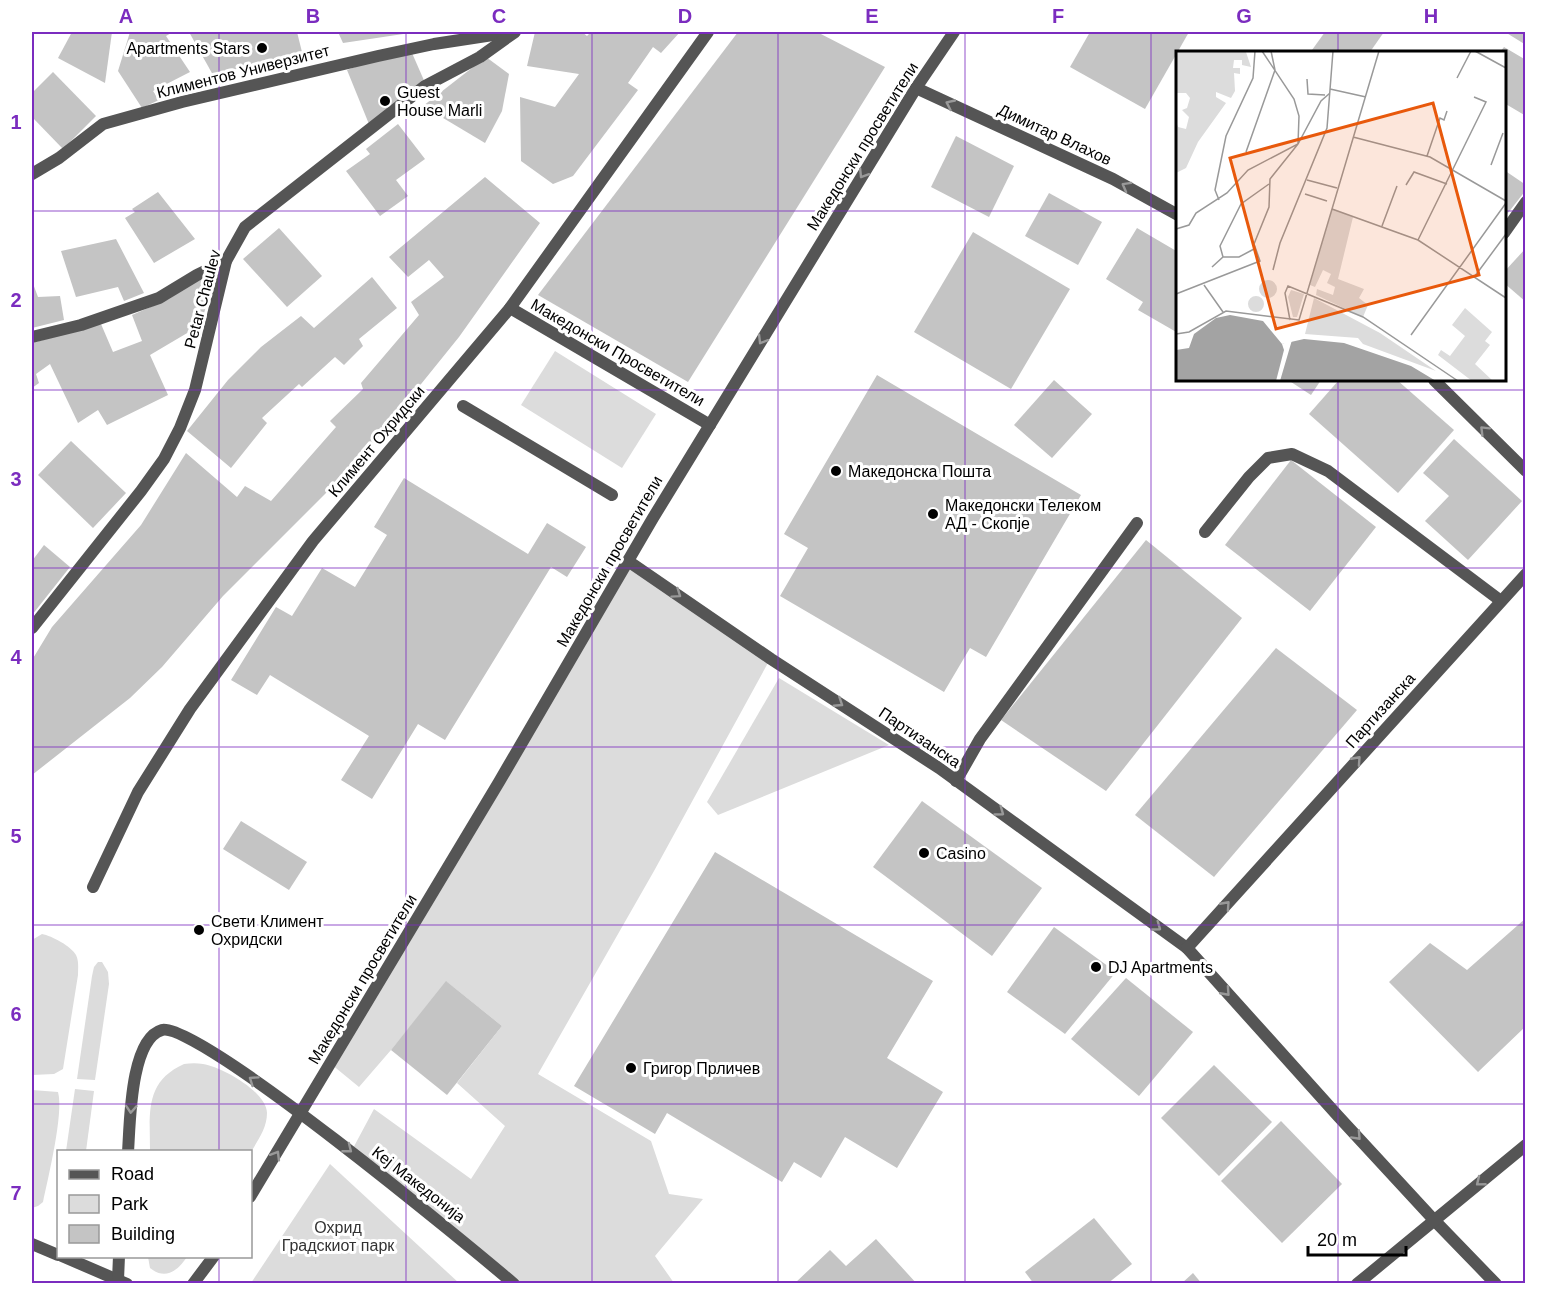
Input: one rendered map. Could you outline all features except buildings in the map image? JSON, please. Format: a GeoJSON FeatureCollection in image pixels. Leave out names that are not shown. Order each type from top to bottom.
{"type":"FeatureCollection","features":[{"type":"Feature","properties":{"kind":"street","name":"Климентов Универзитет"},"geometry":{"type":"LineString","coordinates":[[32,174],[59,158],[103,124],[182,102],[378,56],[434,44],[514,32]]}},
{"type":"Feature","properties":{"kind":"street","name":"Petar Chaulev"},"geometry":{"type":"LineString","coordinates":[[32,627],[164,459],[180,428],[195,390],[226,261],[244,227],[425,86],[480,57],[514,32]]}},
{"type":"Feature","properties":{"kind":"street","name":"Климент Охридски"},"geometry":{"type":"LineString","coordinates":[[93,887],[138,792],[190,709],[312,541],[510,308],[708,32]]}},
{"type":"Feature","properties":{"kind":"street","name":"Македонски просветители"},"geometry":{"type":"LineString","coordinates":[[252,1194],[710,425],[916,88],[954,32]]}},
{"type":"Feature","properties":{"kind":"street","name":"Димитар Влахов"},"geometry":{"type":"LineString","coordinates":[[916,88],[1113,179],[1176,214]]}},
{"type":"Feature","properties":{"kind":"street"},"geometry":{"type":"LineString","coordinates":[[1506,230],[1526,202]]}},
{"type":"Feature","properties":{"kind":"street"},"geometry":{"type":"LineString","coordinates":[[32,337],[81,325],[159,298],[226,261]]}},
{"type":"Feature","properties":{"kind":"street","name":"Македонски Просветители"},"geometry":{"type":"LineString","coordinates":[[510,308],[710,425]]}},
{"type":"Feature","properties":{"kind":"street"},"geometry":{"type":"LineString","coordinates":[[1435,381],[1526,471]]}},
{"type":"Feature","properties":{"kind":"street","name":"Македонски Просветители"},"geometry":{"type":"LineString","coordinates":[[463,406],[612,495]]}},
{"type":"Feature","properties":{"kind":"street"},"geometry":{"type":"LineString","coordinates":[[1205,532],[1249,477],[1268,458],[1292,454],[1328,471],[1501,601]]}},
{"type":"Feature","properties":{"kind":"street"},"geometry":{"type":"LineString","coordinates":[[956,781],[980,739],[1137,523]]}},
{"type":"Feature","properties":{"kind":"street","name":"Партизанска"},"geometry":{"type":"LineString","coordinates":[[628,561],[956,781],[1187,948],[1434,1220],[1496,1284]]}},
{"type":"Feature","properties":{"kind":"street","name":"Партизанска"},"geometry":{"type":"LineString","coordinates":[[1187,948],[1526,574]]}},
{"type":"Feature","properties":{"kind":"street"},"geometry":{"type":"LineString","coordinates":[[128,1150],[133,1087],[138,1061],[149,1042],[164,1029],[191,1038],[301,1114]]}},
{"type":"Feature","properties":{"kind":"street","name":"Кеј Македонија"},"geometry":{"type":"LineString","coordinates":[[301,1114],[449,1228],[514,1284]]}},
{"type":"Feature","properties":{"kind":"street"},"geometry":{"type":"LineString","coordinates":[[1356,1284],[1526,1145]]}},
{"type":"Feature","properties":{"kind":"street"},"geometry":{"type":"LineString","coordinates":[[32,1244],[57,1255]]}},
{"type":"Feature","properties":{"kind":"street"},"geometry":{"type":"LineString","coordinates":[[65,1258],[122,1282],[119,1258]]}},
{"type":"Feature","properties":{"kind":"street"},"geometry":{"type":"LineString","coordinates":[[194,1284],[213,1258]]}},
{"type":"Feature","properties":{"kind":"green space"},"geometry":{"type":"Polygon","coordinates":[[[555,351],[656,414],[622,468],[521,405],[555,351]]]}},
{"type":"Feature","properties":{"kind":"green space"},"geometry":{"type":"Polygon","coordinates":[[[627,566],[769,661],[654,871],[538,1074],[651,1141],[669,1194],[703,1199],[655,1256],[674,1283],[514,1283],[351,1152],[374,1109],[471,1179],[505,1126],[457,1083],[502,1026],[447,982],[359,1087],[331,1064],[627,566]]]}},
{"type":"Feature","properties":{"kind":"green space"},"geometry":{"type":"Polygon","coordinates":[[[779,678],[889,745],[718,815],[707,802],[779,678]]]}},
{"type":"Feature","properties":{"kind":"green space"},"geometry":{"type":"Polygon","coordinates":[[[42,934],[61,942],[74,952],[78,960],[78,975],[63,1069],[54,1074],[32,1075],[32,940],[42,934]]]}},
{"type":"Feature","properties":{"kind":"green space"},"geometry":{"type":"Polygon","coordinates":[[[98,962],[102,962],[108,972],[109,984],[95,1080],[77,1079],[92,976],[98,962]]]}},
{"type":"Feature","properties":{"kind":"green space"},"geometry":{"type":"Polygon","coordinates":[[[184,1064],[203,1064],[232,1075],[252,1089],[265,1105],[267,1118],[262,1134],[252,1150],[150,1150],[152,1100],[162,1080],[171,1071],[184,1064]]]}},
{"type":"Feature","properties":{"kind":"green space"},"geometry":{"type":"Polygon","coordinates":[[[75,1089],[94,1091],[86,1150],[66,1150],[75,1089]]]}},
{"type":"Feature","properties":{"kind":"green space"},"geometry":{"type":"Polygon","coordinates":[[[32,1090],[58,1092],[59,1115],[43,1202],[32,1208],[32,1090]]]}},
{"type":"Feature","properties":{"kind":"green space","name":"Охрид Градскиот парк"},"geometry":{"type":"Polygon","coordinates":[[[330,1164],[459,1283],[251,1283],[330,1164]]]}},
{"type":"Feature","properties":{"kind":"green space"},"geometry":{"type":"Polygon","coordinates":[[[148,1258],[186,1258],[176,1270],[166,1274],[150,1268],[148,1258]]]}},
{"type":"Feature","properties":{"kind":"place","name":"Apartments Stars"},"geometry":{"type":"Point","coordinates":[262,48]}},
{"type":"Feature","properties":{"kind":"place","name":"Guest House Marli"},"geometry":{"type":"Point","coordinates":[385,101]}},
{"type":"Feature","properties":{"kind":"place","name":"Македонска Пошта"},"geometry":{"type":"Point","coordinates":[836,471]}},
{"type":"Feature","properties":{"kind":"place","name":"Македонски Телеком АД - Скопје"},"geometry":{"type":"Point","coordinates":[933,514]}},
{"type":"Feature","properties":{"kind":"place","name":"Casino"},"geometry":{"type":"Point","coordinates":[924,853]}},
{"type":"Feature","properties":{"kind":"place","name":"Свети Климент Охридски"},"geometry":{"type":"Point","coordinates":[199,930]}},
{"type":"Feature","properties":{"kind":"place","name":"DJ Apartments"},"geometry":{"type":"Point","coordinates":[1096,967]}},
{"type":"Feature","properties":{"kind":"place","name":"Григор Прличев"},"geometry":{"type":"Point","coordinates":[631,1068]}}]}
